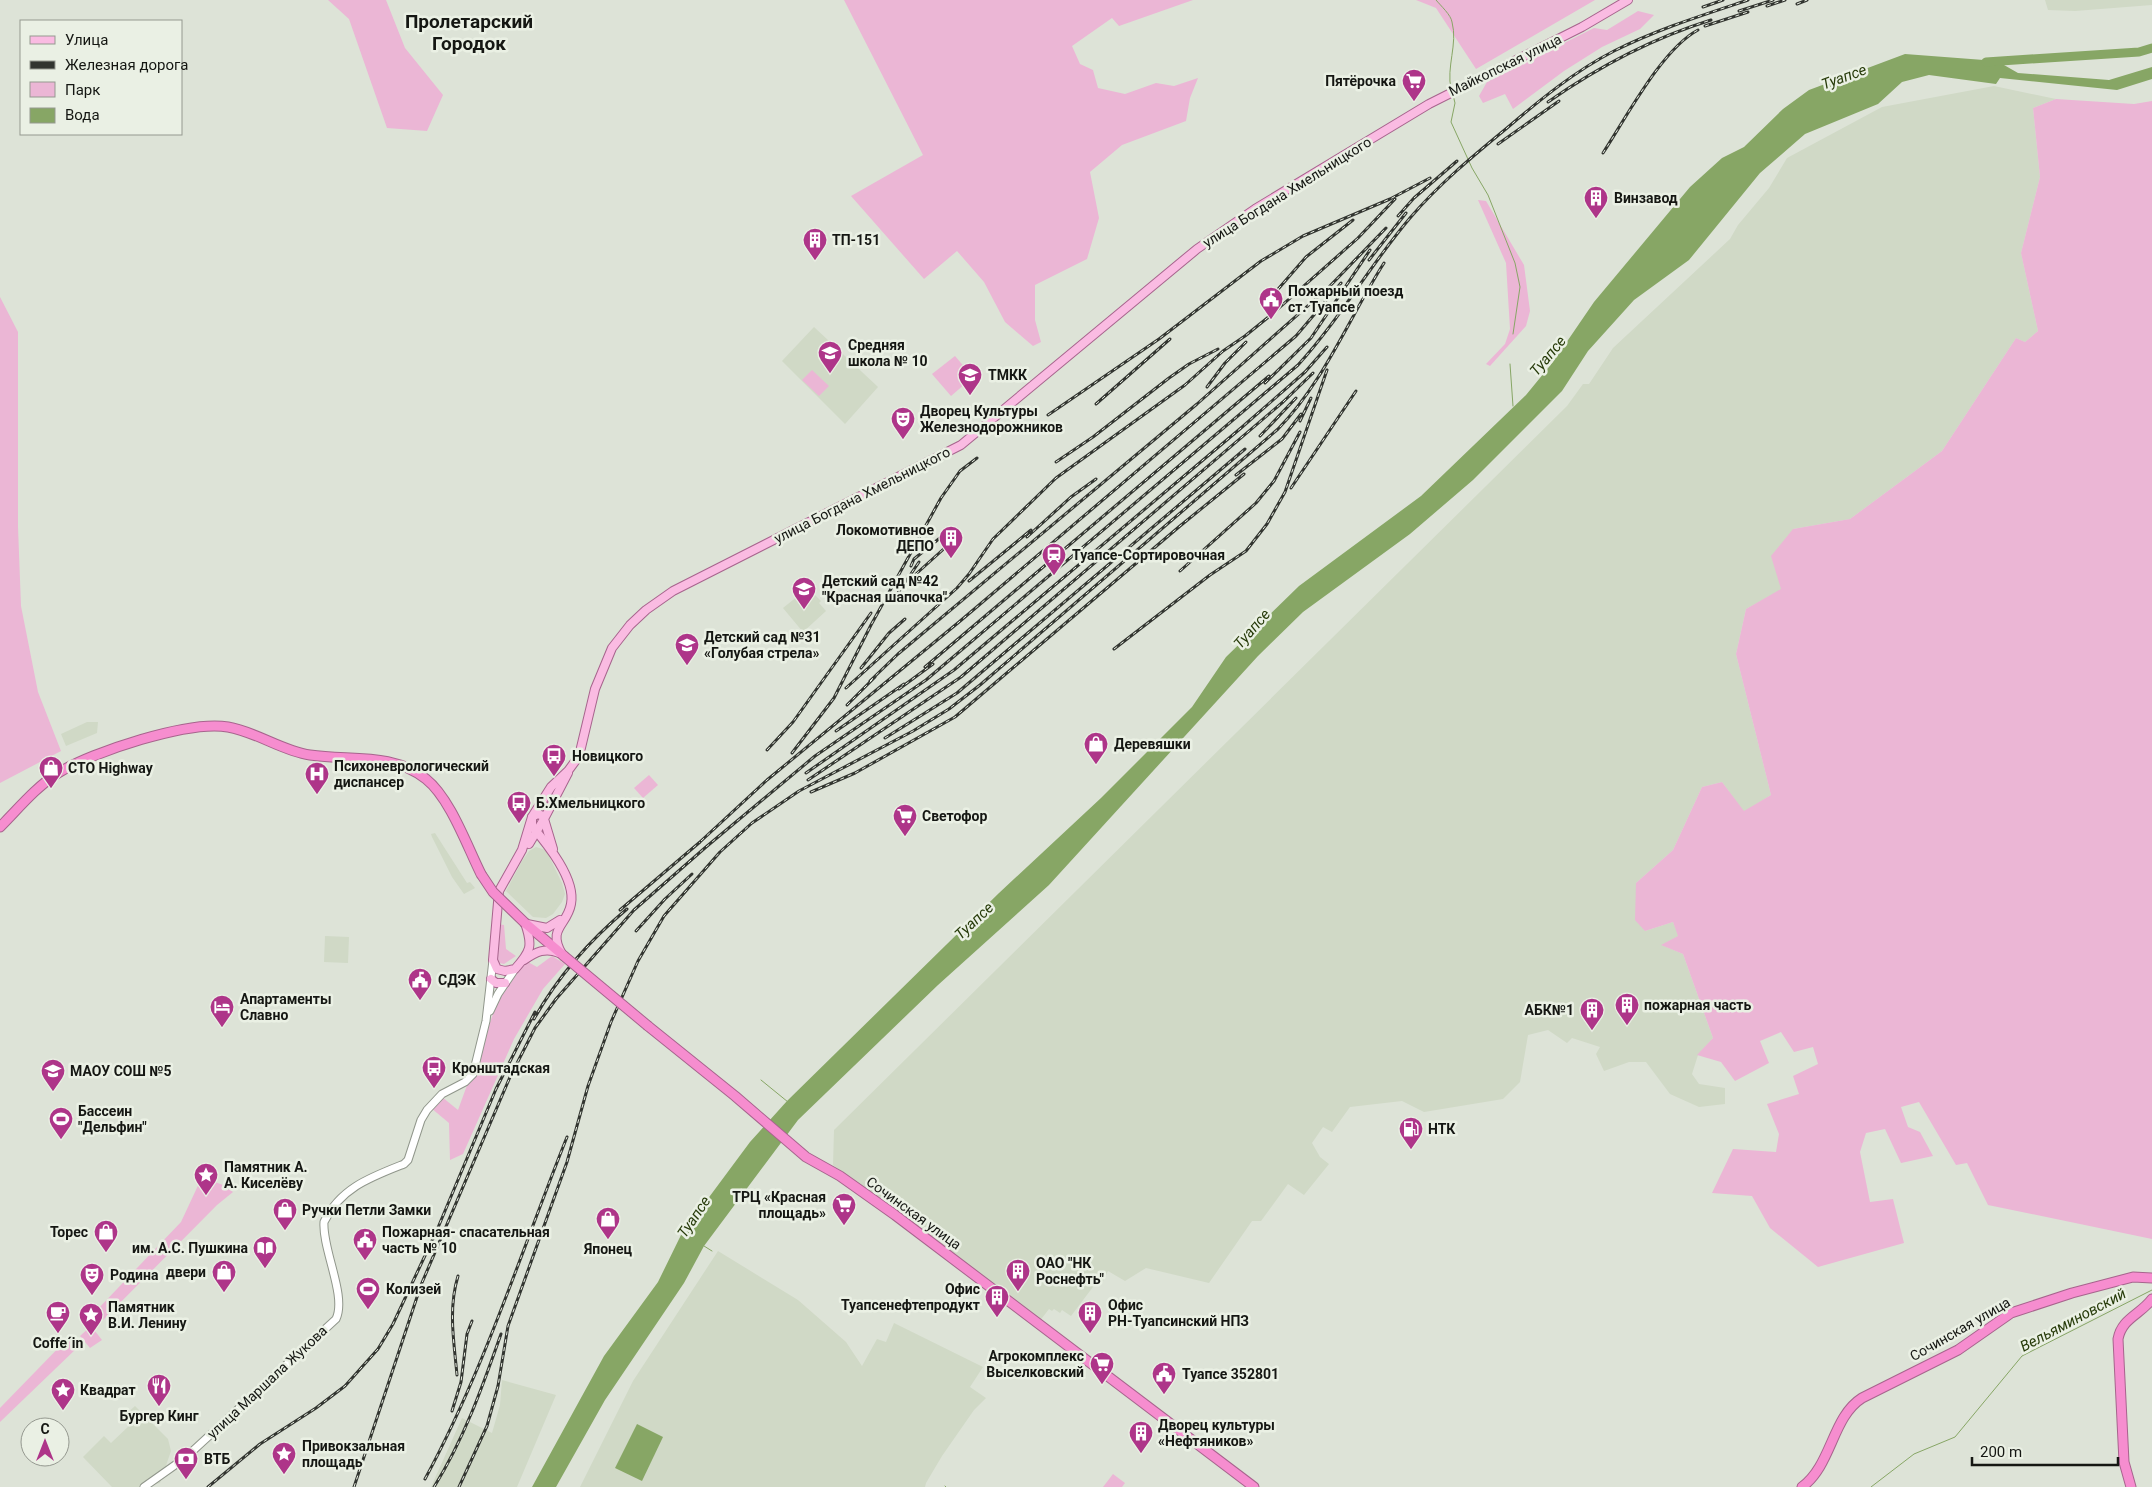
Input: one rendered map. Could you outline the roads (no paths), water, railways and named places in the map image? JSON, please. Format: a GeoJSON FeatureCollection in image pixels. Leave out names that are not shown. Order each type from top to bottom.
{"type":"FeatureCollection","features":[{"type":"Feature","properties":{"kind":"highway","name":"Сочинская улица"},"geometry":{"type":"LineString","coordinates":[[0,827],[38,789],[57,774],[77,763],[171,731],[215,725],[251,733],[308,755],[372,758],[391,761],[409,767],[438,790],[446,802],[481,874],[493,892],[525,923],[806,1157],[840,1176],[895,1215],[1254,1487]]}},
{"type":"Feature","properties":{"kind":"highway","name":"Сочинская улица"},"geometry":{"type":"LineString","coordinates":[[1802,1487],[1818,1470],[1850,1406],[1862,1398],[1958,1350],[2011,1313],[2072,1293],[2133,1277],[2152,1278]]}},
{"type":"Feature","properties":{"kind":"highway"},"geometry":{"type":"LineString","coordinates":[[2131,1487],[2124,1462],[2118,1339],[2120,1330],[2125,1322],[2152,1299]]}},
{"type":"Feature","properties":{"kind":"main road","name":"Майкопская улица"},"geometry":{"type":"LineString","coordinates":[[1383,132],[1446,95],[1582,27],[1628,0]]}},
{"type":"Feature","properties":{"kind":"main road","name":"улица Богдана Хмельницкого"},"geometry":{"type":"LineString","coordinates":[[568,771],[580,756],[593,697],[606,661],[619,639],[646,610],[673,591],[954,449],[977,434],[1197,249],[1255,209],[1383,132]]}},
{"type":"Feature","properties":{"kind":"main road"},"geometry":{"type":"LineString","coordinates":[[486,1021],[498,891],[522,850],[532,817],[551,788],[568,771]]}},
{"type":"Feature","properties":{"kind":"main road"},"geometry":{"type":"LineString","coordinates":[[522,850],[529,844],[544,819],[568,771]]}},
{"type":"Feature","properties":{"kind":"main road"},"geometry":{"type":"LineString","coordinates":[[532,817],[538,814],[543,816],[572,898],[571,906],[559,926],[556,938],[564,956]]}},
{"type":"Feature","properties":{"kind":"main road"},"geometry":{"type":"LineString","coordinates":[[532,817],[532,826],[556,857]]}},
{"type":"Feature","properties":{"kind":"main road"},"geometry":{"type":"LineString","coordinates":[[529,844],[541,843],[556,857]]}},
{"type":"Feature","properties":{"kind":"main road"},"geometry":{"type":"LineString","coordinates":[[525,923],[548,928],[556,924],[568,912]]}},
{"type":"Feature","properties":{"kind":"main road"},"geometry":{"type":"LineString","coordinates":[[486,1021],[498,994],[528,951],[531,940],[525,923]]}},
{"type":"Feature","properties":{"kind":"main road"},"geometry":{"type":"LineString","coordinates":[[493,960],[494,967],[505,971],[518,966],[539,951],[551,950],[564,956]]}},
{"type":"Feature","properties":{"kind":"main road"},"geometry":{"type":"LineString","coordinates":[[491,978],[496,984],[506,983]]}},
{"type":"Feature","properties":{"kind":"main road","name":"улица Маршала Жукова"},"geometry":{"type":"LineString","coordinates":[[144,1487],[184,1458],[336,1319],[338,1313],[337,1295],[324,1222],[328,1214],[358,1184],[404,1164],[408,1160],[421,1120],[427,1110],[442,1094],[465,1082],[473,1074],[486,1021]]}},
{"type":"Feature","properties":{"kind":"water"},"geometry":{"type":"Polygon","coordinates":[[[1905,54],[1997,61],[2018,73],[2109,80],[2152,67],[2152,79],[2117,90],[2000,78],[1996,84],[1929,75],[1902,82],[1878,104],[1805,134],[1760,173],[1689,260],[1634,300],[1588,351],[1562,391],[1473,480],[1410,534],[1303,612],[1258,656],[1049,885],[938,985],[798,1120],[704,1246],[684,1283],[605,1400],[556,1487],[532,1487],[604,1356],[658,1282],[681,1235],[750,1142],[787,1101],[999,893],[1101,798],[1192,707],[1226,657],[1299,586],[1421,496],[1526,395],[1553,362],[1594,302],[1690,187],[1722,158],[1744,147],[1783,109],[1809,90],[1905,54]]]}},
{"type":"Feature","properties":{"kind":"water"},"geometry":{"type":"Polygon","coordinates":[[[637,1424],[663,1437],[642,1481],[615,1468],[637,1424]]]}},
{"type":"Feature","properties":{"kind":"waterway"},"geometry":{"type":"LineString","coordinates":[[1436,0],[1450,16],[1452,22],[1454,39],[1450,72],[1451,89]]}},
{"type":"Feature","properties":{"kind":"waterway","name":"Туапсе"},"geometry":{"type":"LineString","coordinates":[[1986,62],[2139,52],[2152,48]]}},
{"type":"Feature","properties":{"kind":"waterway"},"geometry":{"type":"LineString","coordinates":[[1453,95],[1455,103],[1451,122],[1472,168],[1488,195],[1515,263],[1520,287],[1513,334]]}},
{"type":"Feature","properties":{"kind":"waterway"},"geometry":{"type":"LineString","coordinates":[[1510,364],[1513,406]]}},
{"type":"Feature","properties":{"kind":"waterway"},"geometry":{"type":"LineString","coordinates":[[761,1080],[788,1102]]}},
{"type":"Feature","properties":{"kind":"waterway","name":"Вельяминовский"},"geometry":{"type":"LineString","coordinates":[[704,1246],[712,1251]]}},
{"type":"Feature","properties":{"kind":"waterway","name":"Вельяминовский"},"geometry":{"type":"LineString","coordinates":[[1871,1487],[1914,1454],[1955,1437],[2022,1356],[2152,1290]]}},
{"type":"Feature","properties":{"kind":"railway"},"geometry":{"type":"LineString","coordinates":[[1703,7],[1723,0]]}},
{"type":"Feature","properties":{"kind":"railway"},"geometry":{"type":"LineString","coordinates":[[354,1487],[421,1285],[510,1077],[535,1028],[556,999],[634,910],[815,756],[926,680],[1298,365],[1328,329],[1410,218],[1457,171],[1533,107],[1572,77],[1614,51],[1664,29],[1748,0]]}},
{"type":"Feature","properties":{"kind":"railway"},"geometry":{"type":"LineString","coordinates":[[1739,11],[1773,0]]}},
{"type":"Feature","properties":{"kind":"railway"},"geometry":{"type":"LineString","coordinates":[[1767,6],[1785,0]]}},
{"type":"Feature","properties":{"kind":"railway"},"geometry":{"type":"LineString","coordinates":[[1797,4],[1807,0]]}},
{"type":"Feature","properties":{"kind":"railway"},"geometry":{"type":"LineString","coordinates":[[1705,26],[1748,12]]}},
{"type":"Feature","properties":{"kind":"railway"},"geometry":{"type":"LineString","coordinates":[[1548,102],[1606,65],[1668,35],[1711,20]]}},
{"type":"Feature","properties":{"kind":"railway"},"geometry":{"type":"LineString","coordinates":[[1603,153],[1658,68],[1671,52],[1698,30]]}},
{"type":"Feature","properties":{"kind":"railway"},"geometry":{"type":"LineString","coordinates":[[1498,144],[1559,101]]}},
{"type":"Feature","properties":{"kind":"railway"},"geometry":{"type":"LineString","coordinates":[[1398,216],[1414,198],[1457,161]]}},
{"type":"Feature","properties":{"kind":"railway"},"geometry":{"type":"LineString","coordinates":[[1048,415],[1159,339],[1261,261],[1303,236],[1390,199],[1430,178]]}},
{"type":"Feature","properties":{"kind":"railway"},"geometry":{"type":"LineString","coordinates":[[846,688],[957,588],[993,539],[1056,478],[1185,385],[1223,351],[1271,315],[1358,238],[1395,199]]}},
{"type":"Feature","properties":{"kind":"railway"},"geometry":{"type":"LineString","coordinates":[[1369,260],[1406,213]]}},
{"type":"Feature","properties":{"kind":"railway"},"geometry":{"type":"LineString","coordinates":[[1273,295],[1306,257],[1353,220]]}},
{"type":"Feature","properties":{"kind":"railway"},"geometry":{"type":"LineString","coordinates":[[870,681],[898,654],[1197,404],[1328,288],[1386,228]]}},
{"type":"Feature","properties":{"kind":"railway"},"geometry":{"type":"LineString","coordinates":[[1265,383],[1311,338],[1370,250]]}},
{"type":"Feature","properties":{"kind":"railway"},"geometry":{"type":"LineString","coordinates":[[459,1487],[487,1426],[498,1386],[508,1326],[567,1162],[588,1086],[611,1022],[638,961],[664,916],[720,852],[752,823],[799,791],[913,731],[949,709],[980,685],[1278,429],[1294,411],[1323,370],[1384,263]]}},
{"type":"Feature","properties":{"kind":"railway"},"geometry":{"type":"LineString","coordinates":[[701,841],[767,780],[959,622],[1296,336],[1341,283]]}},
{"type":"Feature","properties":{"kind":"railway"},"geometry":{"type":"LineString","coordinates":[[1096,404],[1170,339]]}},
{"type":"Feature","properties":{"kind":"railway"},"geometry":{"type":"LineString","coordinates":[[1207,387],[1225,363],[1246,342]]}},
{"type":"Feature","properties":{"kind":"railway"},"geometry":{"type":"LineString","coordinates":[[806,773],[954,670],[1241,428],[1305,372],[1327,347]]}},
{"type":"Feature","properties":{"kind":"railway"},"geometry":{"type":"LineString","coordinates":[[1056,462],[1093,437],[1189,364],[1218,349]]}},
{"type":"Feature","properties":{"kind":"railway"},"geometry":{"type":"LineString","coordinates":[[1114,649],[1210,575],[1246,551],[1267,524],[1285,492],[1327,370]]}},
{"type":"Feature","properties":{"kind":"railway"},"geometry":{"type":"LineString","coordinates":[[808,780],[961,677],[1283,402],[1313,373]]}},
{"type":"Feature","properties":{"kind":"railway"},"geometry":{"type":"LineString","coordinates":[[925,667],[1269,376]]}},
{"type":"Feature","properties":{"kind":"railway"},"geometry":{"type":"LineString","coordinates":[[1291,488],[1356,391]]}},
{"type":"Feature","properties":{"kind":"railway"},"geometry":{"type":"LineString","coordinates":[[1260,436],[1296,398]]}},
{"type":"Feature","properties":{"kind":"railway"},"geometry":{"type":"LineString","coordinates":[[1300,421],[1311,398]]}},
{"type":"Feature","properties":{"kind":"railway"},"geometry":{"type":"LineString","coordinates":[[1236,475],[1282,439],[1301,414]]}},
{"type":"Feature","properties":{"kind":"railway"},"geometry":{"type":"LineString","coordinates":[[1180,571],[1256,503],[1274,481],[1300,432]]}},
{"type":"Feature","properties":{"kind":"railway"},"geometry":{"type":"LineString","coordinates":[[885,738],[957,693],[1245,449]]}},
{"type":"Feature","properties":{"kind":"railway"},"geometry":{"type":"LineString","coordinates":[[792,753],[834,698],[871,625],[941,498],[960,471],[977,458]]}},
{"type":"Feature","properties":{"kind":"railway"},"geometry":{"type":"LineString","coordinates":[[811,792],[855,773],[955,717],[1244,474]]}},
{"type":"Feature","properties":{"kind":"railway"},"geometry":{"type":"LineString","coordinates":[[1027,537],[1071,497],[1096,479]]}},
{"type":"Feature","properties":{"kind":"railway"},"geometry":{"type":"LineString","coordinates":[[911,566],[914,559],[951,529]]}},
{"type":"Feature","properties":{"kind":"railway"},"geometry":{"type":"LineString","coordinates":[[969,581],[1031,530]]}},
{"type":"Feature","properties":{"kind":"railway"},"geometry":{"type":"LineString","coordinates":[[916,574],[958,536]]}},
{"type":"Feature","properties":{"kind":"railway"},"geometry":{"type":"LineString","coordinates":[[894,599],[919,562]]}},
{"type":"Feature","properties":{"kind":"railway"},"geometry":{"type":"LineString","coordinates":[[767,750],[793,722],[871,613]]}},
{"type":"Feature","properties":{"kind":"railway"},"geometry":{"type":"LineString","coordinates":[[861,668],[889,633],[905,619]]}},
{"type":"Feature","properties":{"kind":"railway"},"geometry":{"type":"LineString","coordinates":[[899,689],[933,664]]}},
{"type":"Feature","properties":{"kind":"railway"},"geometry":{"type":"LineString","coordinates":[[847,705],[875,677]]}},
{"type":"Feature","properties":{"kind":"railway"},"geometry":{"type":"LineString","coordinates":[[836,731],[904,684]]}},
{"type":"Feature","properties":{"kind":"railway"},"geometry":{"type":"LineString","coordinates":[[620,910],[700,842]]}},
{"type":"Feature","properties":{"kind":"railway"},"geometry":{"type":"LineString","coordinates":[[636,931],[665,899],[692,874]]}},
{"type":"Feature","properties":{"kind":"railway"},"geometry":{"type":"LineString","coordinates":[[534,1019],[564,974],[588,946],[627,909]]}},
{"type":"Feature","properties":{"kind":"railway"},"geometry":{"type":"LineString","coordinates":[[208,1487],[260,1444],[316,1408],[345,1386],[378,1349],[393,1324],[437,1230],[496,1089],[535,1012]]}},
{"type":"Feature","properties":{"kind":"railway"},"geometry":{"type":"LineString","coordinates":[[425,1479],[466,1396],[484,1353],[567,1137]]}},
{"type":"Feature","properties":{"kind":"railway"},"geometry":{"type":"LineString","coordinates":[[457,1375],[452,1313],[458,1276]]}},
{"type":"Feature","properties":{"kind":"railway"},"geometry":{"type":"LineString","coordinates":[[452,1411],[461,1382],[467,1334],[472,1321]]}},
{"type":"Feature","properties":{"kind":"railway"},"geometry":{"type":"LineString","coordinates":[[434,1487],[463,1432],[501,1334]]}},
{"type":"Feature","properties":{"kind":"place","name":"Пятёрочка"},"geometry":{"type":"Point","coordinates":[1414,102]}},
{"type":"Feature","properties":{"kind":"place","name":"Винзавод"},"geometry":{"type":"Point","coordinates":[1596,219]}},
{"type":"Feature","properties":{"kind":"place","name":"ТП-151"},"geometry":{"type":"Point","coordinates":[815,261]}},
{"type":"Feature","properties":{"kind":"place","name":"Пожарный поезд ст. Туапсе"},"geometry":{"type":"Point","coordinates":[1271,320]}},
{"type":"Feature","properties":{"kind":"place","name":"Средняя школа № 10"},"geometry":{"type":"Point","coordinates":[830,374]}},
{"type":"Feature","properties":{"kind":"place","name":"ТМКК"},"geometry":{"type":"Point","coordinates":[970,396]}},
{"type":"Feature","properties":{"kind":"place","name":"Дворец Культуры Железнодорожников"},"geometry":{"type":"Point","coordinates":[903,440]}},
{"type":"Feature","properties":{"kind":"place","name":"Локомотивное ДЕПО"},"geometry":{"type":"Point","coordinates":[951,559]}},
{"type":"Feature","properties":{"kind":"place","name":"Туапсе-Сортировочная"},"geometry":{"type":"Point","coordinates":[1054,576]}},
{"type":"Feature","properties":{"kind":"place","name":"Детский сад №42 \"Красная шапочка\""},"geometry":{"type":"Point","coordinates":[804,610]}},
{"type":"Feature","properties":{"kind":"place","name":"Детский сад №31 «Голубая стрела»"},"geometry":{"type":"Point","coordinates":[687,666]}},
{"type":"Feature","properties":{"kind":"place","name":"Деревяшки"},"geometry":{"type":"Point","coordinates":[1096,765]}},
{"type":"Feature","properties":{"kind":"place","name":"Новицкого"},"geometry":{"type":"Point","coordinates":[554,777]}},
{"type":"Feature","properties":{"kind":"place","name":"СТО Highway"},"geometry":{"type":"Point","coordinates":[51,789]}},
{"type":"Feature","properties":{"kind":"place","name":"Психоневрологический диспансер"},"geometry":{"type":"Point","coordinates":[317,795]}},
{"type":"Feature","properties":{"kind":"place","name":"Б.Хмельницкого"},"geometry":{"type":"Point","coordinates":[519,824]}},
{"type":"Feature","properties":{"kind":"place","name":"Светофор"},"geometry":{"type":"Point","coordinates":[905,837]}},
{"type":"Feature","properties":{"kind":"place","name":"СДЭК"},"geometry":{"type":"Point","coordinates":[420,1001]}},
{"type":"Feature","properties":{"kind":"place","name":"пожарная часть"},"geometry":{"type":"Point","coordinates":[1627,1026]}},
{"type":"Feature","properties":{"kind":"place","name":"Апартаменты Славно"},"geometry":{"type":"Point","coordinates":[222,1028]}},
{"type":"Feature","properties":{"kind":"place","name":"АБК№1"},"geometry":{"type":"Point","coordinates":[1592,1031]}},
{"type":"Feature","properties":{"kind":"place","name":"Кронштадская"},"geometry":{"type":"Point","coordinates":[434,1089]}},
{"type":"Feature","properties":{"kind":"place","name":"МАОУ СОШ №5"},"geometry":{"type":"Point","coordinates":[53,1092]}},
{"type":"Feature","properties":{"kind":"place","name":"Бассеин \"Дельфин\""},"geometry":{"type":"Point","coordinates":[61,1140]}},
{"type":"Feature","properties":{"kind":"place","name":"НТК"},"geometry":{"type":"Point","coordinates":[1411,1150]}},
{"type":"Feature","properties":{"kind":"place","name":"Памятник А. А. Киселёву"},"geometry":{"type":"Point","coordinates":[206,1196]}},
{"type":"Feature","properties":{"kind":"place","name":"ТРЦ «Красная площадь»"},"geometry":{"type":"Point","coordinates":[844,1226]}},
{"type":"Feature","properties":{"kind":"place","name":"Ручки Петли Замки"},"geometry":{"type":"Point","coordinates":[285,1231]}},
{"type":"Feature","properties":{"kind":"place","name":"Японец"},"geometry":{"type":"Point","coordinates":[608,1240]}},
{"type":"Feature","properties":{"kind":"place","name":"Торес"},"geometry":{"type":"Point","coordinates":[106,1253]}},
{"type":"Feature","properties":{"kind":"place","name":"Пожарная- спасательная часть № 10"},"geometry":{"type":"Point","coordinates":[365,1261]}},
{"type":"Feature","properties":{"kind":"place","name":"им. А.С. Пушкина"},"geometry":{"type":"Point","coordinates":[265,1269]}},
{"type":"Feature","properties":{"kind":"place","name":"ОАО \"НК Роснефть\""},"geometry":{"type":"Point","coordinates":[1018,1292]}},
{"type":"Feature","properties":{"kind":"place","name":"двери"},"geometry":{"type":"Point","coordinates":[224,1293]}},
{"type":"Feature","properties":{"kind":"place","name":"Родина"},"geometry":{"type":"Point","coordinates":[92,1296]}},
{"type":"Feature","properties":{"kind":"place","name":"Колизей"},"geometry":{"type":"Point","coordinates":[368,1310]}},
{"type":"Feature","properties":{"kind":"place","name":"Офис Туапсенефтепродукт"},"geometry":{"type":"Point","coordinates":[997,1318]}},
{"type":"Feature","properties":{"kind":"place","name":"Coffe´in"},"geometry":{"type":"Point","coordinates":[58,1334]}},
{"type":"Feature","properties":{"kind":"place","name":"Офис РН-Туапсинский НПЗ"},"geometry":{"type":"Point","coordinates":[1090,1334]}},
{"type":"Feature","properties":{"kind":"place","name":"Памятник В.И. Ленину"},"geometry":{"type":"Point","coordinates":[91,1336]}},
{"type":"Feature","properties":{"kind":"place","name":"Агрокомплекс Выселковский"},"geometry":{"type":"Point","coordinates":[1102,1385]}},
{"type":"Feature","properties":{"kind":"place","name":"Туапсе 352801"},"geometry":{"type":"Point","coordinates":[1164,1395]}},
{"type":"Feature","properties":{"kind":"place","name":"Бургер Кинг"},"geometry":{"type":"Point","coordinates":[159,1407]}},
{"type":"Feature","properties":{"kind":"place","name":"Квадрат"},"geometry":{"type":"Point","coordinates":[63,1411]}},
{"type":"Feature","properties":{"kind":"place","name":"Дворец культуры «Нефтяников»"},"geometry":{"type":"Point","coordinates":[1141,1454]}},
{"type":"Feature","properties":{"kind":"place","name":"Привокзальная площадь"},"geometry":{"type":"Point","coordinates":[284,1475]}},
{"type":"Feature","properties":{"kind":"place","name":"ВТБ"},"geometry":{"type":"Point","coordinates":[186,1480]}},
{"type":"Feature","properties":{"kind":"district","name":"Пролетарский Городок"},"geometry":{"type":"Point","coordinates":[469,32]}}]}
